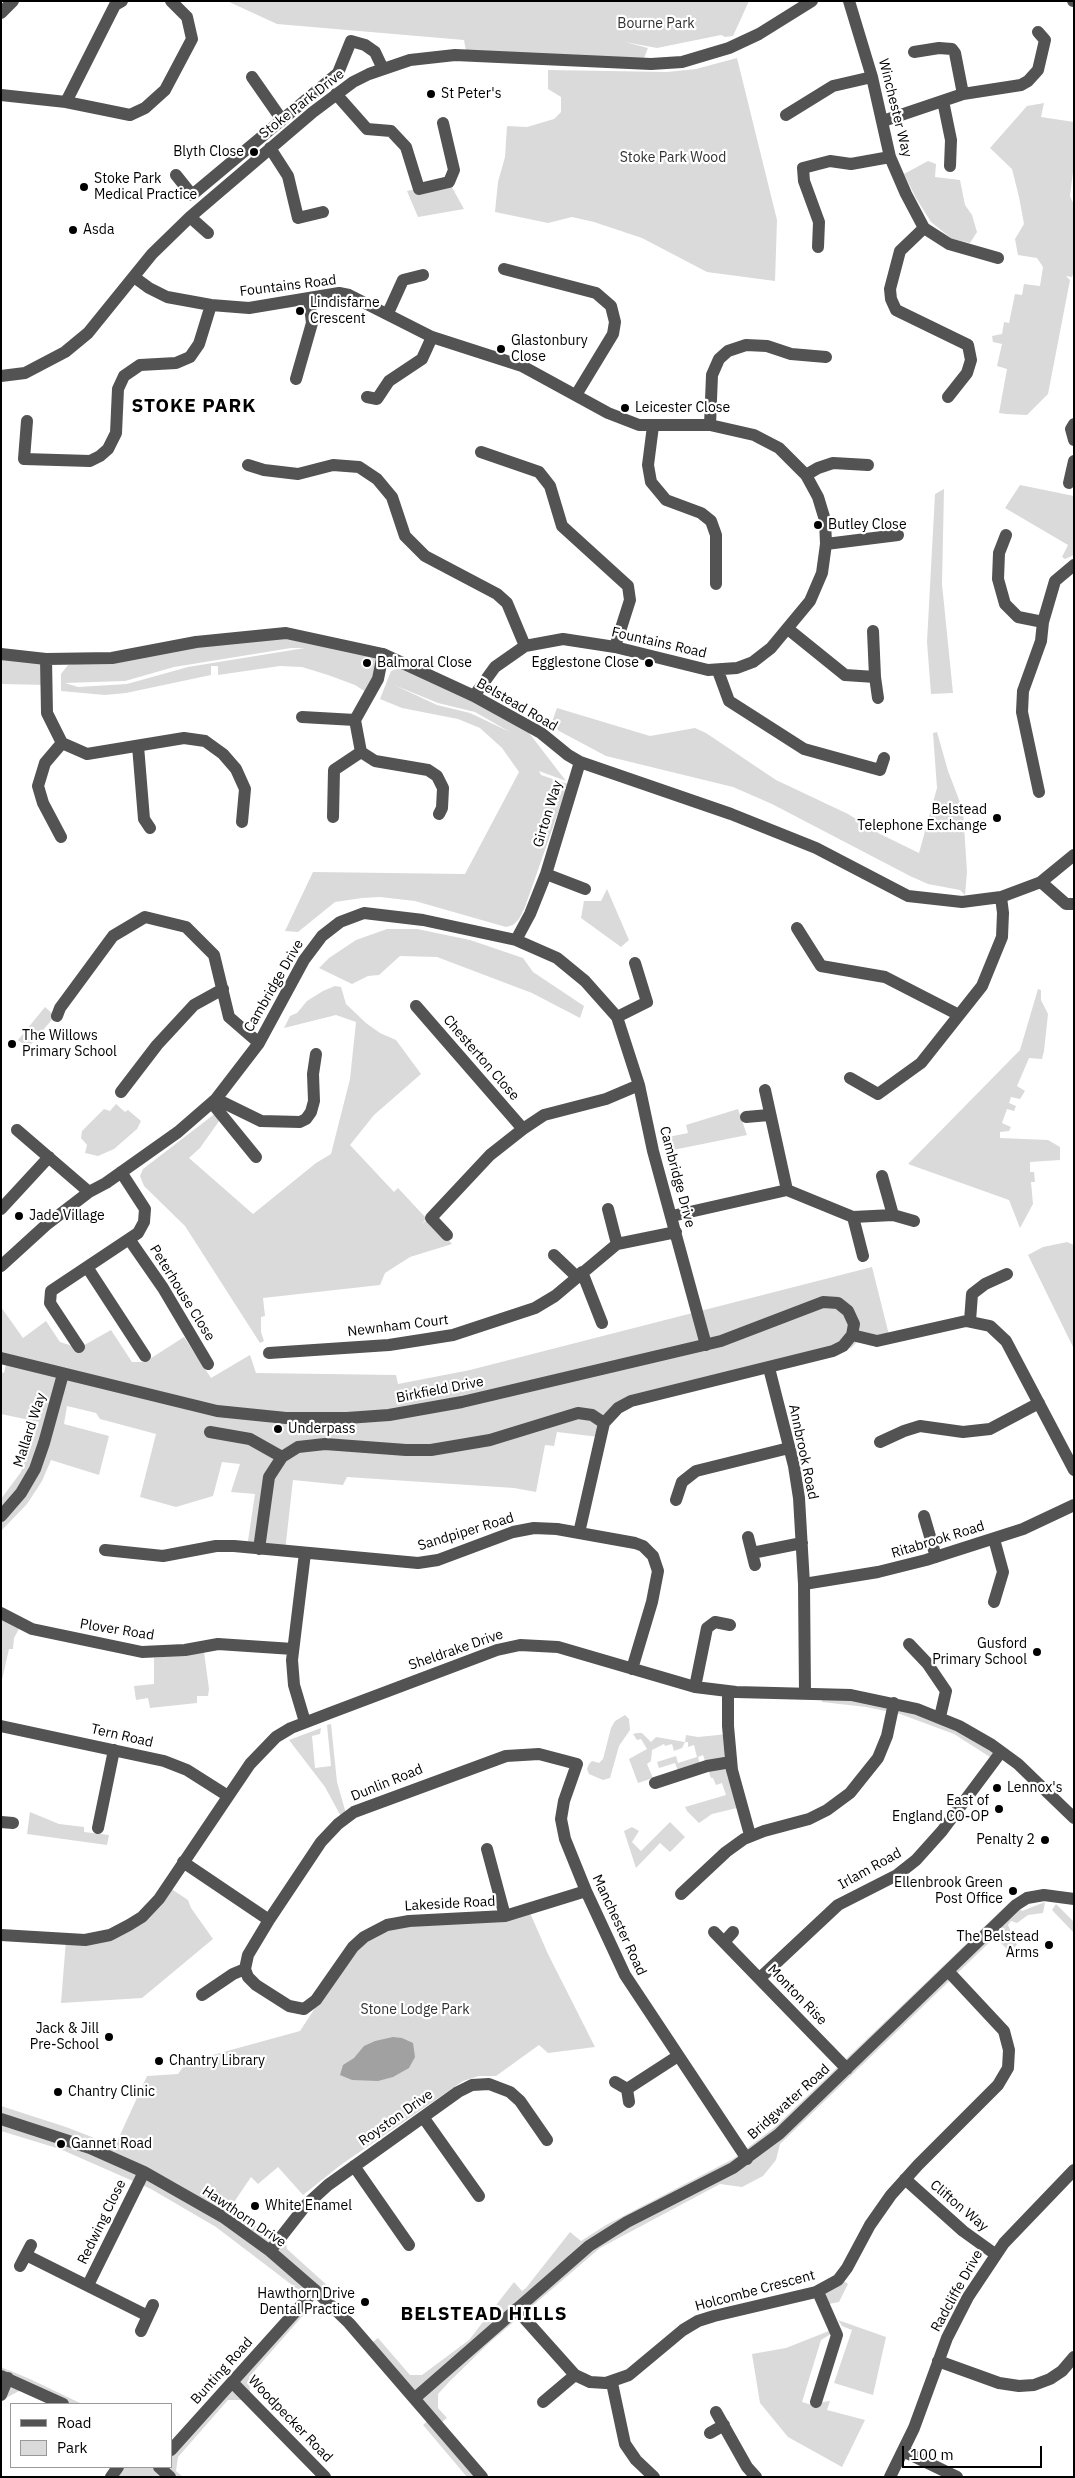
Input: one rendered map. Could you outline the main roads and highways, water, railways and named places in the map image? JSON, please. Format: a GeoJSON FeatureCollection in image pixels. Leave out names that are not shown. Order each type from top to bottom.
{"type":"FeatureCollection","features":[{"type":"Feature","properties":{"kind":"place","name":"St Peter's"},"geometry":{"type":"Point","coordinates":[431,94]}},
{"type":"Feature","properties":{"kind":"place","name":"Blyth Close"},"geometry":{"type":"Point","coordinates":[254,152]}},
{"type":"Feature","properties":{"kind":"place","name":"Stoke Park Medical Practice"},"geometry":{"type":"Point","coordinates":[84,187]}},
{"type":"Feature","properties":{"kind":"place","name":"Asda"},"geometry":{"type":"Point","coordinates":[73,230]}},
{"type":"Feature","properties":{"kind":"place","name":"Lindisfarne Crescent"},"geometry":{"type":"Point","coordinates":[300,311]}},
{"type":"Feature","properties":{"kind":"place","name":"Glastonbury Close"},"geometry":{"type":"Point","coordinates":[501,349]}},
{"type":"Feature","properties":{"kind":"place","name":"Leicester Close"},"geometry":{"type":"Point","coordinates":[625,408]}},
{"type":"Feature","properties":{"kind":"place","name":"Butley Close"},"geometry":{"type":"Point","coordinates":[818,525]}},
{"type":"Feature","properties":{"kind":"place","name":"Balmoral Close"},"geometry":{"type":"Point","coordinates":[367,663]}},
{"type":"Feature","properties":{"kind":"place","name":"Egglestone Close"},"geometry":{"type":"Point","coordinates":[649,663]}},
{"type":"Feature","properties":{"kind":"place","name":"Belstead Telephone Exchange"},"geometry":{"type":"Point","coordinates":[997,818]}},
{"type":"Feature","properties":{"kind":"place","name":"The Willows Primary School"},"geometry":{"type":"Point","coordinates":[12,1044]}},
{"type":"Feature","properties":{"kind":"place","name":"Jade Village"},"geometry":{"type":"Point","coordinates":[19,1216]}},
{"type":"Feature","properties":{"kind":"place","name":"Underpass"},"geometry":{"type":"Point","coordinates":[278,1429]}},
{"type":"Feature","properties":{"kind":"place","name":"Gusford Primary School"},"geometry":{"type":"Point","coordinates":[1037,1652]}},
{"type":"Feature","properties":{"kind":"place","name":"Lennox's"},"geometry":{"type":"Point","coordinates":[997,1788]}},
{"type":"Feature","properties":{"kind":"place","name":"East of England CO-OP"},"geometry":{"type":"Point","coordinates":[999,1809]}},
{"type":"Feature","properties":{"kind":"place","name":"Penalty 2"},"geometry":{"type":"Point","coordinates":[1045,1840]}},
{"type":"Feature","properties":{"kind":"place","name":"Ellenbrook Green Post Office"},"geometry":{"type":"Point","coordinates":[1013,1891]}},
{"type":"Feature","properties":{"kind":"place","name":"The Belstead Arms"},"geometry":{"type":"Point","coordinates":[1049,1945]}},
{"type":"Feature","properties":{"kind":"place","name":"Jack & Jill Pre-School"},"geometry":{"type":"Point","coordinates":[109,2037]}},
{"type":"Feature","properties":{"kind":"place","name":"Chantry Library"},"geometry":{"type":"Point","coordinates":[159,2061]}},
{"type":"Feature","properties":{"kind":"place","name":"Chantry Clinic"},"geometry":{"type":"Point","coordinates":[58,2092]}},
{"type":"Feature","properties":{"kind":"place","name":"Gannet Road"},"geometry":{"type":"Point","coordinates":[61,2144]}},
{"type":"Feature","properties":{"kind":"place","name":"White Enamel"},"geometry":{"type":"Point","coordinates":[255,2206]}},
{"type":"Feature","properties":{"kind":"place","name":"Hawthorn Drive Dental Practice"},"geometry":{"type":"Point","coordinates":[365,2302]}},
{"type":"Feature","properties":{"kind":"district","name":"STOKE PARK"},"geometry":{"type":"Point","coordinates":[194,407]}},
{"type":"Feature","properties":{"kind":"district","name":"BELSTEAD HILLS"},"geometry":{"type":"Point","coordinates":[484,2315]}},
{"type":"Feature","properties":{"kind":"park label","name":"Bourne Park"},"geometry":{"type":"Point","coordinates":[656,24]}},
{"type":"Feature","properties":{"kind":"park label","name":"Stoke Park Wood"},"geometry":{"type":"Point","coordinates":[673,158]}},
{"type":"Feature","properties":{"kind":"park label","name":"Stone Lodge Park"},"geometry":{"type":"Point","coordinates":[415,2010]}}]}
